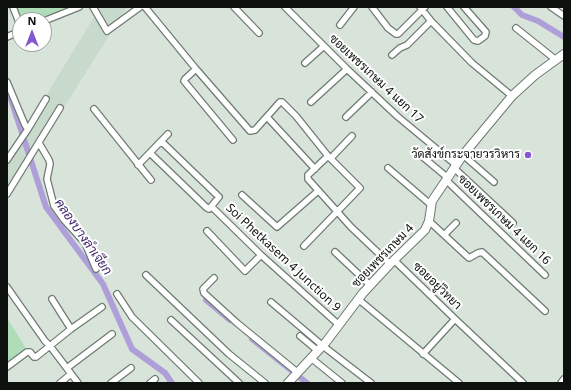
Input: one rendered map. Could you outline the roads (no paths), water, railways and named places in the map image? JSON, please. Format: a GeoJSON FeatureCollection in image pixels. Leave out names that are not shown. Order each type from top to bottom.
{"type":"FeatureCollection","features":[{"type":"Feature","properties":{"kind":"street"},"geometry":{"type":"LineString","coordinates":[[52,19],[79,7]]}},
{"type":"Feature","properties":{"kind":"street"},"geometry":{"type":"LineString","coordinates":[[93,7],[107,32],[140,7]]}},
{"type":"Feature","properties":{"kind":"street"},"geometry":{"type":"LineString","coordinates":[[145,7],[250,131],[255,130],[280,102],[282,102],[296,116],[330,157],[360,188],[304,246]]}},
{"type":"Feature","properties":{"kind":"street"},"geometry":{"type":"LineString","coordinates":[[234,7],[259,33]]}},
{"type":"Feature","properties":{"kind":"street","name":"ซอยเพชรเกษม 4 แยก 17"},"geometry":{"type":"LineString","coordinates":[[285,7],[347,69],[455,167],[513,223]]}},
{"type":"Feature","properties":{"kind":"street"},"geometry":{"type":"LineString","coordinates":[[340,25],[354,7]]}},
{"type":"Feature","properties":{"kind":"street"},"geometry":{"type":"LineString","coordinates":[[372,7],[388,28],[396,34],[398,34],[423,8],[432,21],[472,63],[512,96]]}},
{"type":"Feature","properties":{"kind":"street"},"geometry":{"type":"LineString","coordinates":[[447,7],[474,40],[478,41],[485,36],[486,32],[464,7]]}},
{"type":"Feature","properties":{"kind":"street"},"geometry":{"type":"LineString","coordinates":[[551,7],[564,16]]}},
{"type":"Feature","properties":{"kind":"street"},"geometry":{"type":"LineString","coordinates":[[392,55],[400,48],[407,45],[432,21]]}},
{"type":"Feature","properties":{"kind":"street"},"geometry":{"type":"LineString","coordinates":[[516,28],[556,60]]}},
{"type":"Feature","properties":{"kind":"street"},"geometry":{"type":"LineString","coordinates":[[305,62],[324,46]]}},
{"type":"Feature","properties":{"kind":"street"},"geometry":{"type":"LineString","coordinates":[[388,168],[430,204],[463,155],[512,96],[535,75],[564,54]]}},
{"type":"Feature","properties":{"kind":"street"},"geometry":{"type":"LineString","coordinates":[[196,69],[185,78],[184,81],[233,140]]}},
{"type":"Feature","properties":{"kind":"street"},"geometry":{"type":"LineString","coordinates":[[311,102],[347,69]]}},
{"type":"Feature","properties":{"kind":"street"},"geometry":{"type":"LineString","coordinates":[[7,82],[25,125],[25,133]]}},
{"type":"Feature","properties":{"kind":"street"},"geometry":{"type":"LineString","coordinates":[[346,117],[372,92]]}},
{"type":"Feature","properties":{"kind":"street"},"geometry":{"type":"LineString","coordinates":[[7,160],[46,99]]}},
{"type":"Feature","properties":{"kind":"street"},"geometry":{"type":"LineString","coordinates":[[7,194],[60,108]]}},
{"type":"Feature","properties":{"kind":"street"},"geometry":{"type":"LineString","coordinates":[[94,109],[151,180]]}},
{"type":"Feature","properties":{"kind":"street"},"geometry":{"type":"LineString","coordinates":[[267,116],[314,169],[330,157],[352,136]]}},
{"type":"Feature","properties":{"kind":"street"},"geometry":{"type":"LineString","coordinates":[[138,165],[168,134]]}},
{"type":"Feature","properties":{"kind":"street"},"geometry":{"type":"LineString","coordinates":[[161,141],[219,197],[212,207]]}},
{"type":"Feature","properties":{"kind":"street"},"geometry":{"type":"LineString","coordinates":[[39,143],[50,164],[47,179],[54,206],[64,220],[85,243],[96,269]]}},
{"type":"Feature","properties":{"kind":"street","name":"Soi Phetkasem 4 Junction 9"},"geometry":{"type":"LineString","coordinates":[[150,153],[207,208],[209,209],[212,207],[261,255],[339,325]]}},
{"type":"Feature","properties":{"kind":"street","name":"ซอยเพชรเกษม 4 แยก 16"},"geometry":{"type":"LineString","coordinates":[[418,153],[447,179],[545,275]]}},
{"type":"Feature","properties":{"kind":"street"},"geometry":{"type":"LineString","coordinates":[[463,155],[494,182]]}},
{"type":"Feature","properties":{"kind":"street","name":"ซอยอยู่วิทยา"},"geometry":{"type":"LineString","coordinates":[[314,169],[308,176],[308,179],[337,212],[523,383]]}},
{"type":"Feature","properties":{"kind":"street"},"geometry":{"type":"LineString","coordinates":[[242,195],[277,227],[318,191]]}},
{"type":"Feature","properties":{"kind":"street","name":"ซอยเพชรเกษม 4"},"geometry":{"type":"LineString","coordinates":[[288,383],[320,348],[370,285],[425,230],[429,221],[430,204]]}},
{"type":"Feature","properties":{"kind":"street"},"geometry":{"type":"LineString","coordinates":[[429,221],[469,258],[472,258],[478,253],[482,252],[545,311]]}},
{"type":"Feature","properties":{"kind":"street"},"geometry":{"type":"LineString","coordinates":[[444,234],[456,223]]}},
{"type":"Feature","properties":{"kind":"street"},"geometry":{"type":"LineString","coordinates":[[208,231],[245,271],[261,255]]}},
{"type":"Feature","properties":{"kind":"street"},"geometry":{"type":"LineString","coordinates":[[335,252],[370,285]]}},
{"type":"Feature","properties":{"kind":"street"},"geometry":{"type":"LineString","coordinates":[[146,275],[229,354],[265,383]]}},
{"type":"Feature","properties":{"kind":"street"},"geometry":{"type":"LineString","coordinates":[[214,278],[203,289],[204,293],[296,374]]}},
{"type":"Feature","properties":{"kind":"street"},"geometry":{"type":"LineString","coordinates":[[7,287],[45,341],[78,383]]}},
{"type":"Feature","properties":{"kind":"street"},"geometry":{"type":"LineString","coordinates":[[117,294],[132,317],[199,383]]}},
{"type":"Feature","properties":{"kind":"street"},"geometry":{"type":"LineString","coordinates":[[52,299],[71,329]]}},
{"type":"Feature","properties":{"kind":"street"},"geometry":{"type":"LineString","coordinates":[[358,300],[459,383]]}},
{"type":"Feature","properties":{"kind":"street"},"geometry":{"type":"LineString","coordinates":[[271,302],[320,348]]}},
{"type":"Feature","properties":{"kind":"street"},"geometry":{"type":"LineString","coordinates":[[7,367],[27,352],[30,352],[34,357],[36,357],[102,307]]}},
{"type":"Feature","properties":{"kind":"street"},"geometry":{"type":"LineString","coordinates":[[423,354],[455,319]]}},
{"type":"Feature","properties":{"kind":"street"},"geometry":{"type":"LineString","coordinates":[[171,320],[239,383]]}},
{"type":"Feature","properties":{"kind":"street"},"geometry":{"type":"LineString","coordinates":[[67,368],[112,334]]}},
{"type":"Feature","properties":{"kind":"street"},"geometry":{"type":"LineString","coordinates":[[300,336],[371,383]]}},
{"type":"Feature","properties":{"kind":"street"},"geometry":{"type":"LineString","coordinates":[[311,358],[342,383]]}},
{"type":"Feature","properties":{"kind":"street"},"geometry":{"type":"LineString","coordinates":[[111,383],[131,368]]}},
{"type":"Feature","properties":{"kind":"street"},"geometry":{"type":"LineString","coordinates":[[60,383],[71,374]]}},
{"type":"Feature","properties":{"kind":"street"},"geometry":{"type":"LineString","coordinates":[[150,383],[155,379]]}},
{"type":"Feature","properties":{"kind":"street"},"geometry":{"type":"LineString","coordinates":[[561,383],[564,379]]}},
{"type":"Feature","properties":{"kind":"waterway"},"geometry":{"type":"LineString","coordinates":[[514,7],[522,15],[538,21],[564,37]]}},
{"type":"Feature","properties":{"kind":"waterway","name":"คลองบางลำเจียก"},"geometry":{"type":"LineString","coordinates":[[10,96],[46,207],[103,284],[132,349],[165,373],[172,383]]}},
{"type":"Feature","properties":{"kind":"waterway"},"geometry":{"type":"LineString","coordinates":[[206,300],[230,320]]}},
{"type":"Feature","properties":{"kind":"waterway"},"geometry":{"type":"LineString","coordinates":[[252,339],[307,383]]}},
{"type":"Feature","properties":{"kind":"place","name":"วัดสังข์กระจายวรวิหาร"},"geometry":{"type":"Point","coordinates":[528,155]}}]}
